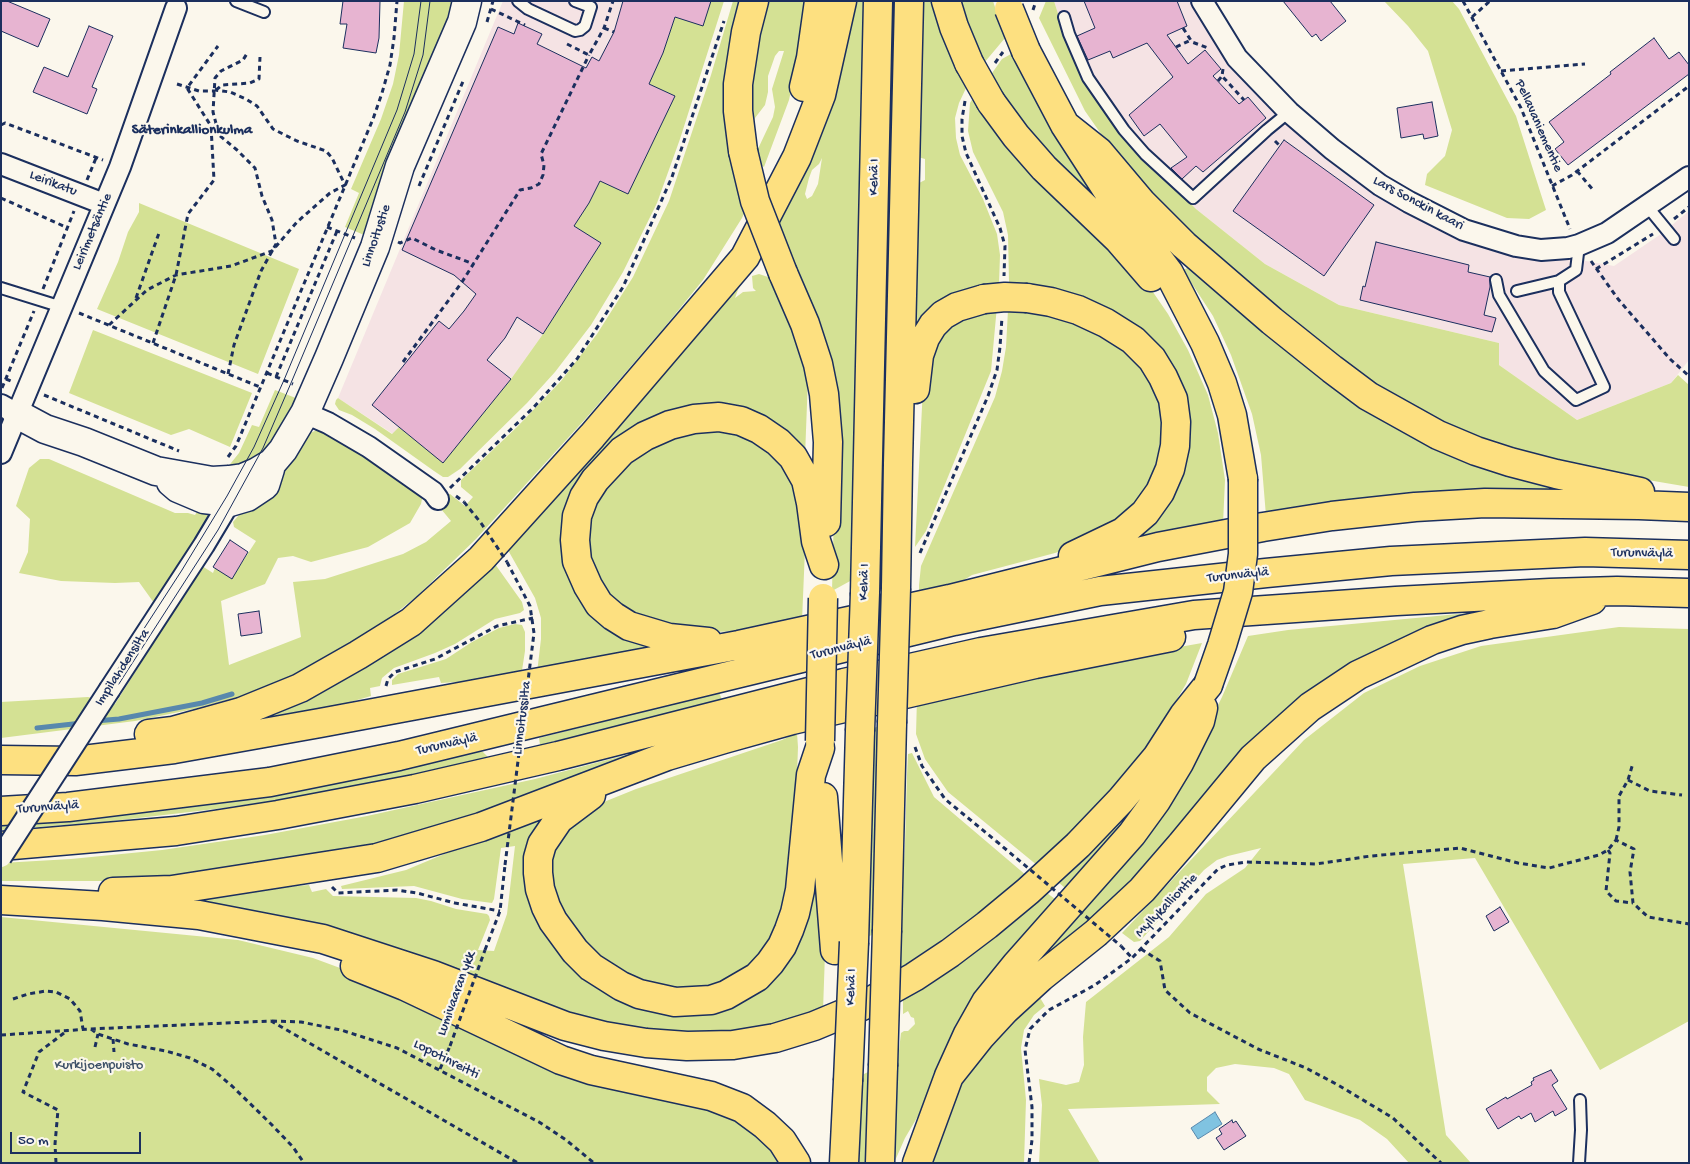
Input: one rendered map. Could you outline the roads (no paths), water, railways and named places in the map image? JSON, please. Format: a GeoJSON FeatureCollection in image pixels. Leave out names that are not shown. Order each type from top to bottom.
{"type":"FeatureCollection","features":[{"type":"Feature","properties":{"kind":"highway"},"geometry":{"type":"LineString","coordinates":[[754,1],[746,32],[738,84],[738,111],[743,151],[755,201],[818,364],[824,394],[828,442],[820,745],[825,839],[844,946],[837,1001],[844,1153]]}},
{"type":"Feature","properties":{"kind":"highway"},"geometry":{"type":"LineString","coordinates":[[682,330],[736,254],[765,200],[784,153],[801,100],[811,58],[819,1]]}},
{"type":"Feature","properties":{"kind":"highway"},"geometry":{"type":"LineString","coordinates":[[1,759],[74,745],[173,731],[241,712],[300,688],[411,622],[481,559],[592,436],[745,257],[796,157],[821,95],[842,1]]}},
{"type":"Feature","properties":{"kind":"highway","name":"Kehä I"},"geometry":{"type":"LineString","coordinates":[[844,946],[860,731],[865,593],[878,1]]}},
{"type":"Feature","properties":{"kind":"highway"},"geometry":{"type":"LineString","coordinates":[[880,1163],[896,588],[909,1]]}},
{"type":"Feature","properties":{"kind":"highway"},"geometry":{"type":"LineString","coordinates":[[946,1],[954,27],[969,63],[992,102],[1016,136],[1044,168],[1119,240],[1156,282],[1190,314]]}},
{"type":"Feature","properties":{"kind":"highway"},"geometry":{"type":"LineString","coordinates":[[917,1163],[949,1076],[968,1034],[986,1002],[1016,965],[1106,866],[1132,834],[1156,801],[1179,762],[1200,722],[1208,685],[1238,592],[1242,554],[1243,479],[1232,415],[1222,383],[1205,343],[1168,273],[1111,196],[1065,125],[1026,51],[1008,5]]}},
{"type":"Feature","properties":{"kind":"highway"},"geometry":{"type":"LineString","coordinates":[[1065,125],[1099,152],[1142,203],[1184,245],[1272,321],[1368,396],[1438,435],[1510,462],[1595,483],[1689,501]]}},
{"type":"Feature","properties":{"kind":"highway"},"geometry":{"type":"LineString","coordinates":[[898,464],[912,420],[919,355],[925,338],[934,324],[943,315],[964,304],[984,299],[1005,297],[1027,298],[1051,302],[1078,310],[1106,322],[1133,340],[1152,359],[1163,377],[1173,400],[1176,422],[1175,446],[1170,469],[1160,492],[1145,512],[1123,532],[1063,561],[1038,577]]}},
{"type":"Feature","properties":{"kind":"highway"},"geometry":{"type":"LineString","coordinates":[[739,645],[669,638],[647,633],[621,621],[599,604],[577,562],[574,540],[577,516],[584,497],[609,464],[630,446],[670,425],[694,419],[719,417],[741,421],[753,426],[783,447],[793,458],[806,480],[812,504],[816,541],[824,565]]}},
{"type":"Feature","properties":{"kind":"highway"},"geometry":{"type":"LineString","coordinates":[[1,759],[75,761],[174,748],[320,724],[739,645],[950,599],[1158,548],[1263,527],[1332,516],[1415,507],[1485,503],[1562,503],[1689,507]]}},
{"type":"Feature","properties":{"kind":"highway","name":"Turunväylä"},"geometry":{"type":"LineString","coordinates":[[1,811],[68,807],[270,782],[380,760],[570,716],[954,621],[1100,592],[1266,572],[1391,561],[1585,552],[1689,555]]}},
{"type":"Feature","properties":{"kind":"highway"},"geometry":{"type":"LineString","coordinates":[[949,1076],[980,1037],[1005,1010],[1041,977],[1096,933],[1142,890],[1182,845],[1252,758],[1310,707],[1358,675],[1432,640],[1462,630],[1553,614],[1617,592]]}},
{"type":"Feature","properties":{"kind":"highway"},"geometry":{"type":"LineString","coordinates":[[1,846],[176,831],[278,815],[414,789],[539,761],[844,683],[981,652],[1194,615],[1396,600],[1617,592],[1689,593]]}},
{"type":"Feature","properties":{"kind":"highway"},"geometry":{"type":"LineString","coordinates":[[1,900],[54,893],[172,890],[377,858],[480,827],[667,756],[792,720],[1035,664],[1194,632],[1294,608]]}},
{"type":"Feature","properties":{"kind":"highway"},"geometry":{"type":"LineString","coordinates":[[1,900],[103,906],[199,915],[323,939],[433,975],[565,1026],[646,1044],[687,1046],[733,1045],[775,1038],[814,1026],[862,1006],[914,977],[950,953],[1028,891],[1078,845],[1121,800],[1157,757],[1184,715],[1208,685]]}},
{"type":"Feature","properties":{"kind":"highway"},"geometry":{"type":"LineString","coordinates":[[613,776],[559,819],[542,844],[538,858],[538,873],[540,889],[546,907],[562,936],[574,951],[591,966],[621,986],[639,994],[675,1002],[711,1000],[726,995],[757,977],[774,958],[789,930],[800,890],[811,775],[820,745]]}},
{"type":"Feature","properties":{"kind":"highway"},"geometry":{"type":"LineString","coordinates":[[266,927],[345,963],[405,986],[561,1060],[591,1070],[711,1096],[742,1108],[765,1125],[782,1141],[796,1163]]}},
{"type":"Feature","properties":{"kind":"street","name":"Linnoitustie"},"geometry":{"type":"LineString","coordinates":[[9,410],[45,429],[156,470],[212,481],[229,480],[233,470],[257,472],[272,463],[283,450],[305,413],[375,247],[400,166],[462,22],[467,1]]}},
{"type":"Feature","properties":{"kind":"street","name":"Lars Sonckin kaari"},"geometry":{"type":"LineString","coordinates":[[1202,1],[1237,58],[1289,112],[1332,149],[1380,185],[1464,230],[1490,239],[1541,250],[1568,248],[1575,240],[1607,233],[1689,177]]}},
{"type":"Feature","properties":{"kind":"street","name":"Leirimetsäntie"},"geometry":{"type":"LineString","coordinates":[[1,453],[9,410],[28,388],[62,307],[120,167],[177,5]]}},
{"type":"Feature","properties":{"kind":"street","name":"Leirikatu"},"geometry":{"type":"LineString","coordinates":[[1,164],[104,204]]}},
{"type":"Feature","properties":{"kind":"street"},"geometry":{"type":"LineString","coordinates":[[305,413],[328,423],[369,447],[433,492],[443,494]]}},
{"type":"Feature","properties":{"kind":"street","name":"Linnoitustie"},"geometry":{"type":"LineString","coordinates":[[156,470],[184,491],[204,499],[230,502],[248,497],[265,485],[272,463]]}},
{"type":"Feature","properties":{"kind":"street","name":"Impilahdensilta"},"geometry":{"type":"LineString","coordinates":[[1,858],[230,502],[233,470]]}},
{"type":"Feature","properties":{"kind":"lane"},"geometry":{"type":"LineString","coordinates":[[236,1],[264,12]]}},
{"type":"Feature","properties":{"kind":"lane"},"geometry":{"type":"LineString","coordinates":[[518,1],[528,9],[575,31],[585,26],[592,7],[575,1]]}},
{"type":"Feature","properties":{"kind":"lane"},"geometry":{"type":"LineString","coordinates":[[1064,17],[1069,34],[1088,78],[1124,130],[1157,166],[1193,198],[1289,112]]}},
{"type":"Feature","properties":{"kind":"lane"},"geometry":{"type":"LineString","coordinates":[[1647,206],[1674,239]]}},
{"type":"Feature","properties":{"kind":"lane"},"geometry":{"type":"LineString","coordinates":[[1517,291],[1559,281],[1576,270],[1575,240]]}},
{"type":"Feature","properties":{"kind":"lane"},"geometry":{"type":"LineString","coordinates":[[1496,280],[1499,294],[1544,371],[1576,400],[1604,387],[1559,292],[1559,281]]}},
{"type":"Feature","properties":{"kind":"lane"},"geometry":{"type":"LineString","coordinates":[[1,288],[62,307]]}},
{"type":"Feature","properties":{"kind":"lane"},"geometry":{"type":"LineString","coordinates":[[1579,1163],[1580,1100]]}},
{"type":"Feature","properties":{"kind":"water"},"geometry":{"type":"Polygon","coordinates":[[[1215,1112],[1222,1124],[1198,1139],[1191,1128],[1215,1112]]]}},
{"type":"Feature","properties":{"kind":"waterway"},"geometry":{"type":"LineString","coordinates":[[95,721],[119,719],[202,703],[232,694]]}},
{"type":"Feature","properties":{"kind":"waterway"},"geometry":{"type":"LineString","coordinates":[[37,728],[82,723]]}},
{"type":"Feature","properties":{"kind":"tram line"},"geometry":{"type":"LineString","coordinates":[[1,849],[182,570],[254,447],[397,110],[414,54],[421,1]]}},
{"type":"Feature","properties":{"kind":"tram line"},"geometry":{"type":"LineString","coordinates":[[1,867],[218,530],[263,448],[405,112],[423,55],[430,1]]}},
{"type":"Feature","properties":{"kind":"district","name":"Säterinkallionkulma"},"geometry":{"type":"Point","coordinates":[192,131]}},
{"type":"Feature","properties":{"kind":"park label","name":"Kurkijoenpuisto"},"geometry":{"type":"Point","coordinates":[99,1066]}}]}
